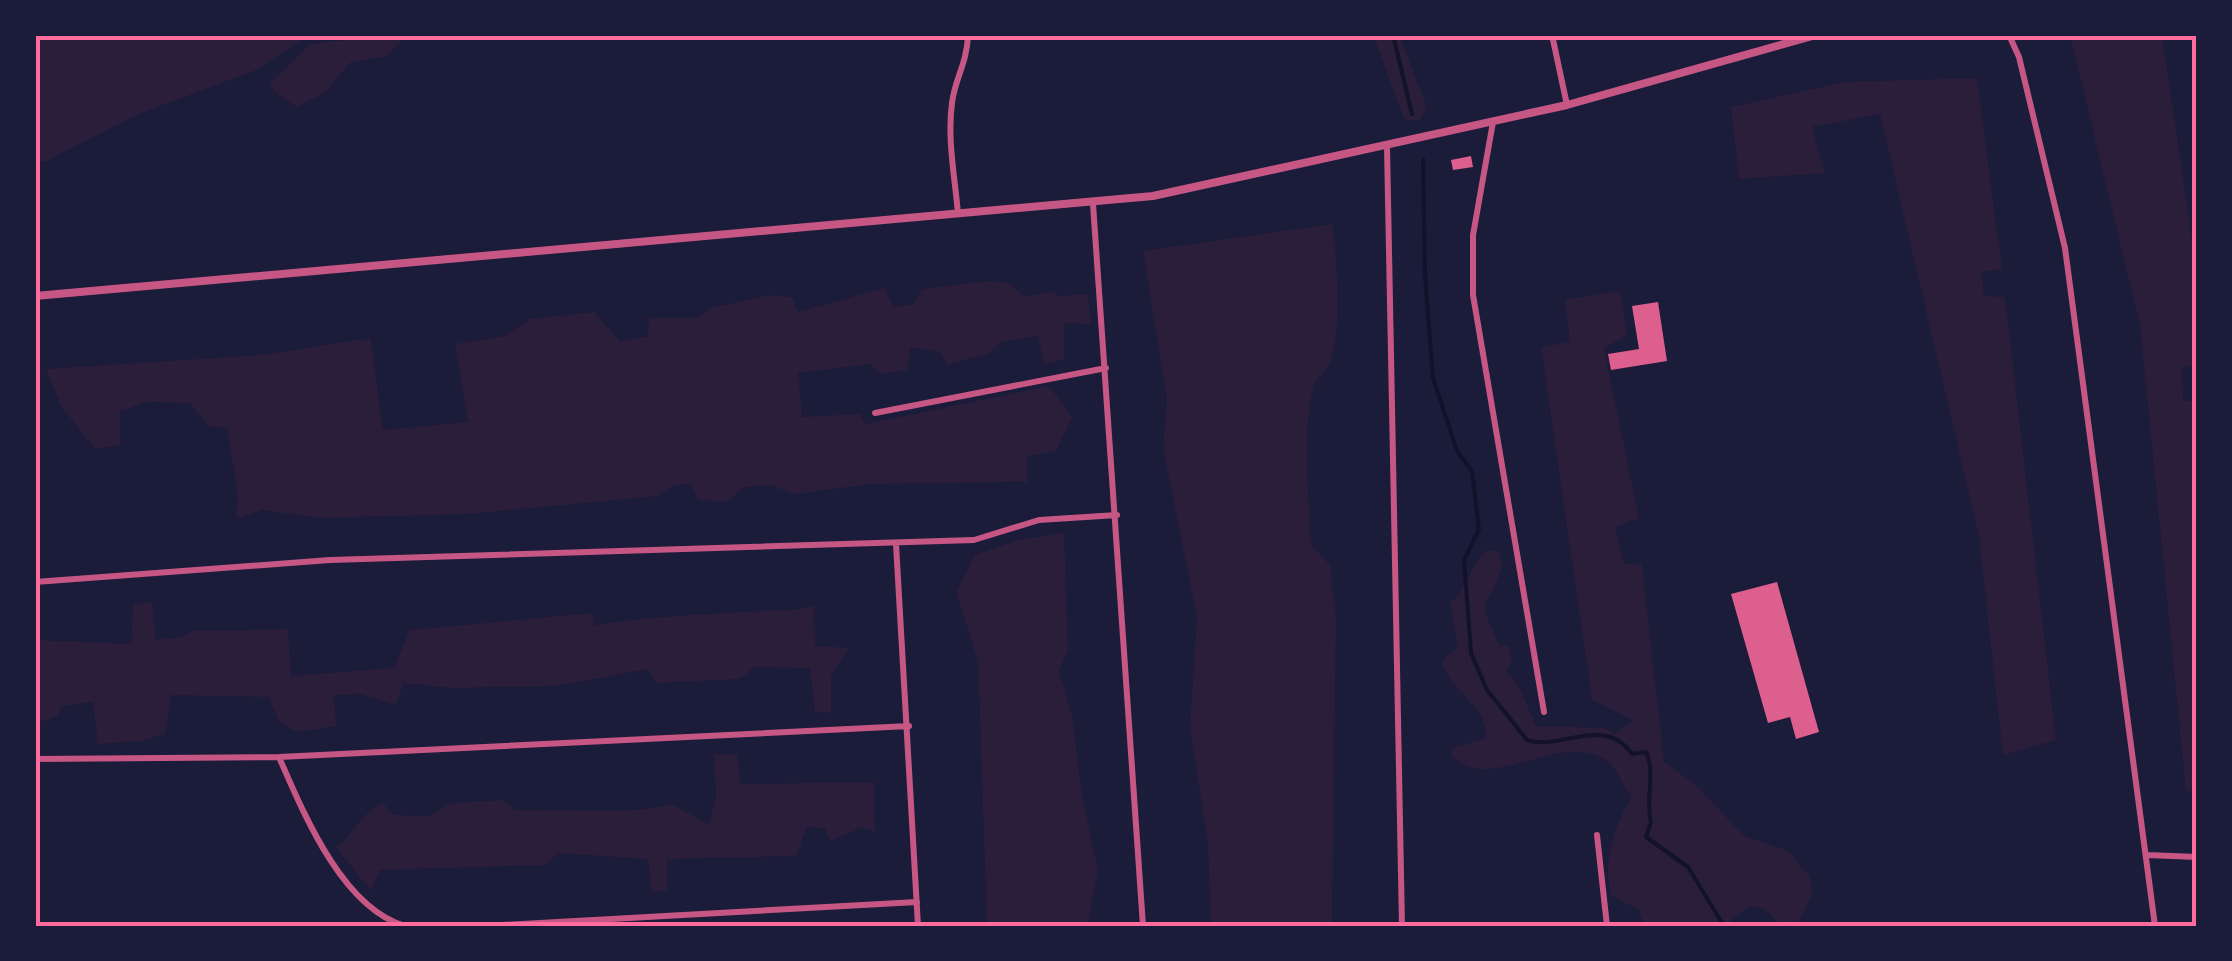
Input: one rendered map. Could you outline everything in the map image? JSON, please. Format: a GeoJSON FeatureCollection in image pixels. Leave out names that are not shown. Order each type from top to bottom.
{"type":"FeatureCollection","features":[{"type":"Feature","properties":{"kind":"street"},"geometry":{"type":"LineString","coordinates":[[958,214],[950,124],[952,98],[966,64],[968,35]]}},
{"type":"Feature","properties":{"kind":"street"},"geometry":{"type":"LineString","coordinates":[[1552,35],[1567,105]]}},
{"type":"Feature","properties":{"kind":"street"},"geometry":{"type":"LineString","coordinates":[[35,296],[1154,196],[1387,148],[1567,105],[1816,35]]}},
{"type":"Feature","properties":{"kind":"street"},"geometry":{"type":"LineString","coordinates":[[2009,35],[2019,57],[2064,248],[2155,926]]}},
{"type":"Feature","properties":{"kind":"street"},"geometry":{"type":"LineString","coordinates":[[1493,122],[1473,235],[1474,295],[1544,712]]}},
{"type":"Feature","properties":{"kind":"street"},"geometry":{"type":"LineString","coordinates":[[1387,148],[1402,926]]}},
{"type":"Feature","properties":{"kind":"street"},"geometry":{"type":"LineString","coordinates":[[1093,204],[1143,926]]}},
{"type":"Feature","properties":{"kind":"street"},"geometry":{"type":"LineString","coordinates":[[875,413],[1106,368]]}},
{"type":"Feature","properties":{"kind":"street"},"geometry":{"type":"LineString","coordinates":[[35,582],[330,560],[974,540],[1039,520],[1117,514]]}},
{"type":"Feature","properties":{"kind":"street"},"geometry":{"type":"LineString","coordinates":[[896,544],[918,926]]}},
{"type":"Feature","properties":{"kind":"street"},"geometry":{"type":"LineString","coordinates":[[35,760],[279,758],[909,726]]}},
{"type":"Feature","properties":{"kind":"street"},"geometry":{"type":"LineString","coordinates":[[279,758],[307,822],[334,865],[368,903],[405,926]]}},
{"type":"Feature","properties":{"kind":"street"},"geometry":{"type":"LineString","coordinates":[[1597,836],[1607,926]]}},
{"type":"Feature","properties":{"kind":"street"},"geometry":{"type":"LineString","coordinates":[[2147,855],[2197,857]]}},
{"type":"Feature","properties":{"kind":"street"},"geometry":{"type":"LineString","coordinates":[[484,926],[917,902]]}},
{"type":"Feature","properties":{"kind":"shaded area"},"geometry":{"type":"Polygon","coordinates":[[[37,35],[309,35],[256,70],[139,114],[46,161],[35,161],[37,35]]]}},
{"type":"Feature","properties":{"kind":"shaded area"},"geometry":{"type":"Polygon","coordinates":[[[349,35],[407,35],[387,56],[349,63],[326,92],[297,107],[274,92],[270,83],[310,44],[347,40],[349,35]]]}},
{"type":"Feature","properties":{"kind":"shaded area"},"geometry":{"type":"Polygon","coordinates":[[[1373,35],[1399,35],[1427,107],[1420,120],[1405,121],[1373,35]]]}},
{"type":"Feature","properties":{"kind":"shaded area"},"geometry":{"type":"Polygon","coordinates":[[[2070,35],[2162,35],[2197,272],[2197,365],[2182,367],[2183,400],[2197,402],[2197,791],[2186,791],[2140,326],[2070,35]]]}},
{"type":"Feature","properties":{"kind":"shaded area"},"geometry":{"type":"Polygon","coordinates":[[[1977,78],[2002,269],[1982,272],[1984,296],[2005,297],[2056,740],[2003,755],[1979,537],[1880,114],[1812,127],[1825,173],[1739,179],[1731,107],[1845,82],[1977,78]]]}},
{"type":"Feature","properties":{"kind":"shaded area"},"geometry":{"type":"Polygon","coordinates":[[[1332,224],[1337,274],[1336,335],[1330,363],[1313,389],[1307,446],[1311,545],[1330,565],[1336,616],[1332,926],[1211,926],[1208,844],[1190,728],[1197,617],[1163,448],[1167,400],[1143,251],[1332,224]]]}},
{"type":"Feature","properties":{"kind":"shaded area"},"geometry":{"type":"Polygon","coordinates":[[[989,281],[1009,283],[1025,297],[1054,291],[1057,296],[1088,294],[1091,324],[1064,323],[1064,359],[1044,365],[1038,336],[1001,342],[990,353],[948,365],[939,351],[910,348],[908,370],[880,374],[870,364],[798,373],[802,417],[860,414],[865,424],[1049,386],[1072,417],[1056,451],[1027,456],[1027,482],[870,484],[796,494],[769,485],[744,487],[727,502],[698,500],[690,483],[675,485],[658,496],[469,514],[320,518],[263,510],[236,519],[236,484],[227,428],[208,426],[190,403],[148,402],[120,411],[120,445],[95,449],[61,406],[46,369],[261,355],[371,338],[383,430],[468,422],[455,344],[505,336],[530,319],[594,312],[620,342],[648,336],[649,318],[697,318],[711,308],[769,295],[792,297],[798,312],[884,288],[894,307],[913,304],[922,289],[989,281]]]}},
{"type":"Feature","properties":{"kind":"shaded area"},"geometry":{"type":"Polygon","coordinates":[[[1620,291],[1627,335],[1604,348],[1639,518],[1615,527],[1624,563],[1642,565],[1664,762],[1695,784],[1744,836],[1789,851],[1809,876],[1813,892],[1797,926],[1778,924],[1765,910],[1752,907],[1726,926],[1644,926],[1639,910],[1612,896],[1609,884],[1611,845],[1632,797],[1609,762],[1586,752],[1566,752],[1484,769],[1466,766],[1451,755],[1452,748],[1486,738],[1481,716],[1451,681],[1442,661],[1458,647],[1450,603],[1487,550],[1499,552],[1502,566],[1486,603],[1487,617],[1500,645],[1509,646],[1512,662],[1506,672],[1519,686],[1536,726],[1604,728],[1616,734],[1632,720],[1592,700],[1541,347],[1570,342],[1565,300],[1620,291]]]}},
{"type":"Feature","properties":{"kind":"shaded area"},"geometry":{"type":"Polygon","coordinates":[[[1064,533],[1068,650],[1059,670],[1072,715],[1082,796],[1098,869],[1088,926],[987,926],[978,661],[956,592],[975,555],[1015,541],[1064,533]]]}},
{"type":"Feature","properties":{"kind":"shaded area"},"geometry":{"type":"Polygon","coordinates":[[[152,602],[156,640],[181,637],[192,631],[288,629],[291,676],[394,668],[410,630],[592,613],[595,626],[656,617],[814,606],[815,646],[849,648],[831,675],[831,713],[815,712],[810,668],[755,667],[739,679],[656,683],[648,669],[555,686],[452,688],[404,683],[395,705],[360,694],[334,695],[336,726],[297,732],[279,722],[269,697],[171,695],[165,734],[141,741],[98,744],[93,702],[61,706],[58,715],[44,722],[35,715],[35,640],[131,644],[133,604],[152,602]]]}},
{"type":"Feature","properties":{"kind":"shaded area"},"geometry":{"type":"Polygon","coordinates":[[[714,753],[737,755],[741,784],[874,782],[875,832],[861,828],[830,841],[825,828],[807,827],[796,856],[667,859],[667,890],[652,893],[648,859],[558,853],[546,865],[380,870],[371,891],[336,847],[366,814],[383,803],[393,815],[429,816],[451,803],[503,800],[515,810],[617,811],[671,804],[709,824],[716,796],[714,753]]]}},
{"type":"Feature","properties":{"kind":"building"},"geometry":{"type":"Polygon","coordinates":[[[1471,156],[1473,167],[1453,170],[1451,160],[1471,156]]]}},
{"type":"Feature","properties":{"kind":"building"},"geometry":{"type":"Polygon","coordinates":[[[1658,302],[1667,361],[1611,370],[1608,354],[1639,349],[1632,306],[1658,302]]]}},
{"type":"Feature","properties":{"kind":"building"},"geometry":{"type":"Polygon","coordinates":[[[1777,582],[1819,732],[1796,739],[1790,717],[1768,723],[1731,594],[1777,582]]]}},
{"type":"Feature","properties":{"kind":"waterway"},"geometry":{"type":"LineString","coordinates":[[1393,35],[1412,114]]}},
{"type":"Feature","properties":{"kind":"waterway"},"geometry":{"type":"LineString","coordinates":[[1423,159],[1425,276],[1433,378],[1457,451],[1472,471],[1479,529],[1464,560],[1471,653],[1487,690],[1527,740],[1608,736],[1632,754],[1646,752],[1651,822],[1646,837],[1688,867],[1724,926]]}},
{"type":"Feature","properties":{"kind":"waterway"},"geometry":{"type":"LineString","coordinates":[[1760,926],[1774,926]]}}]}
